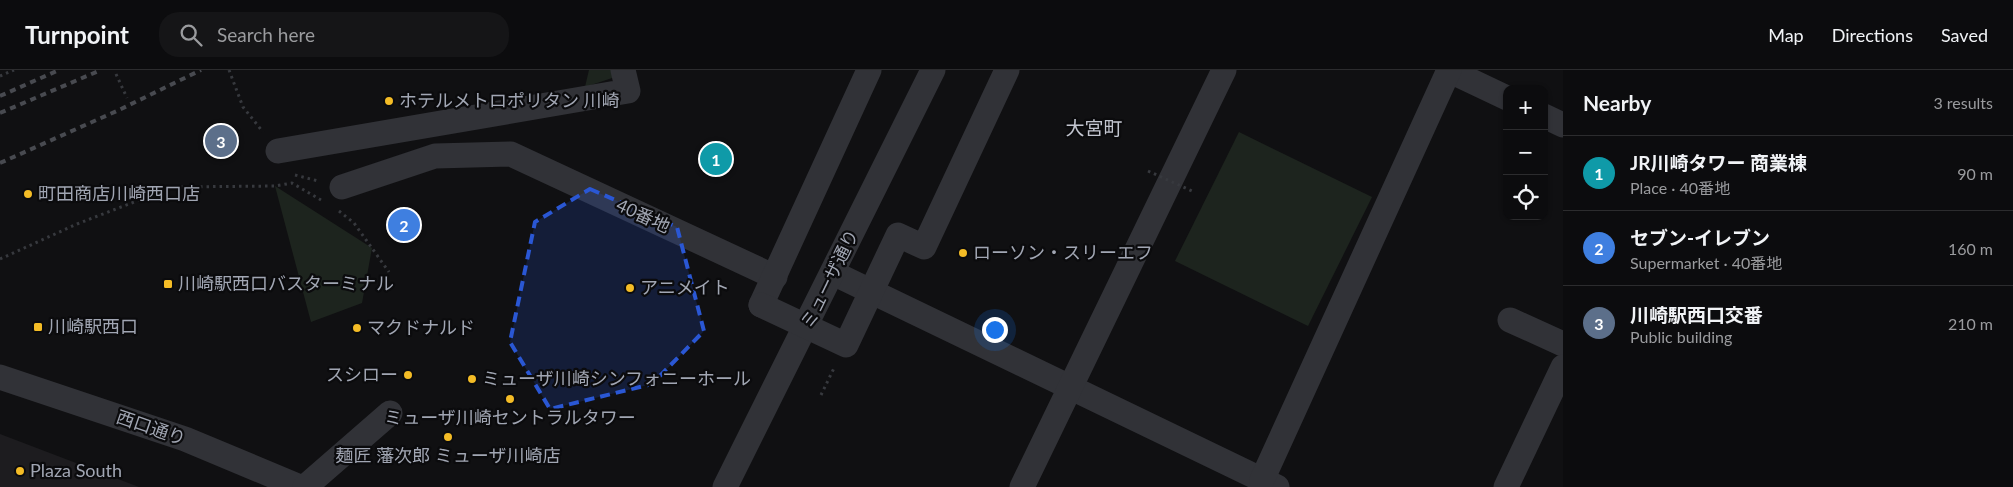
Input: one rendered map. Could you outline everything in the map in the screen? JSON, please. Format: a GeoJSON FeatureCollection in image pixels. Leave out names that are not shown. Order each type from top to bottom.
{"type":"FeatureCollection","features":[{"type":"Feature","properties":{"kind":"street"},"geometry":{"type":"LineString","coordinates":[[278,151],[628,91],[623,70]]}},
{"type":"Feature","properties":{"kind":"street"},"geometry":{"type":"LineString","coordinates":[[870,70],[761,305],[846,345],[898,235],[924,247],[1008,70]]}},
{"type":"Feature","properties":{"kind":"street"},"geometry":{"type":"LineString","coordinates":[[893,150],[919,70]]}},
{"type":"Feature","properties":{"kind":"street","name":"ミューザ通り"},"geometry":{"type":"LineString","coordinates":[[732,485],[833,273],[933,70]]}},
{"type":"Feature","properties":{"kind":"street"},"geometry":{"type":"LineString","coordinates":[[893,150],[947,70]]}},
{"type":"Feature","properties":{"kind":"street"},"geometry":{"type":"LineString","coordinates":[[1022,487],[1224,70]]}},
{"type":"Feature","properties":{"kind":"street"},"geometry":{"type":"LineString","coordinates":[[833,273],[1270,484],[1449,70],[1503,96]]}},
{"type":"Feature","properties":{"kind":"street"},"geometry":{"type":"LineString","coordinates":[[1548,118],[1563,125]]}},
{"type":"Feature","properties":{"kind":"street","name":"40番地"},"geometry":{"type":"LineString","coordinates":[[336,200],[435,156],[510,154],[775,277]]}},
{"type":"Feature","properties":{"kind":"street"},"geometry":{"type":"LineString","coordinates":[[1510,320],[1563,344]]}},
{"type":"Feature","properties":{"kind":"street"},"geometry":{"type":"LineString","coordinates":[[1506,487],[1563,366]]}},
{"type":"Feature","properties":{"kind":"street","name":"西口通り"},"geometry":{"type":"LineString","coordinates":[[0,377],[185,439],[300,487]]}},
{"type":"Feature","properties":{"kind":"street"},"geometry":{"type":"LineString","coordinates":[[305,487],[390,413]]}},
{"type":"Feature","properties":{"kind":"path"},"geometry":{"type":"LineString","coordinates":[[0,76],[14,70]]}},
{"type":"Feature","properties":{"kind":"path"},"geometry":{"type":"LineString","coordinates":[[116,74],[126,98]]}},
{"type":"Feature","properties":{"kind":"path"},"geometry":{"type":"LineString","coordinates":[[1148,170],[1192,191]]}},
{"type":"Feature","properties":{"kind":"path"},"geometry":{"type":"LineString","coordinates":[[0,259],[78,224],[172,187],[275,186],[292,183],[336,200],[389,272]]}},
{"type":"Feature","properties":{"kind":"path"},"geometry":{"type":"LineString","coordinates":[[821,396],[846,345]]}},
{"type":"Feature","properties":{"kind":"highlighted area"},"geometry":{"type":"Polygon","coordinates":[[[590,189],[677,227],[704,331],[652,384],[550,409],[510,342],[535,222],[590,189]]]}},
{"type":"Feature","properties":{"kind":"shaded area"},"geometry":{"type":"Polygon","coordinates":[[[589,70],[636,70],[585,87],[589,70]]]}},
{"type":"Feature","properties":{"kind":"shaded area"},"geometry":{"type":"Polygon","coordinates":[[[1239,132],[1372,197],[1308,326],[1175,261],[1239,132]]]}},
{"type":"Feature","properties":{"kind":"shaded area"},"geometry":{"type":"Polygon","coordinates":[[[275,186],[372,248],[362,303],[311,322],[275,186]]]}},
{"type":"Feature","properties":{"kind":"shaded area"},"geometry":{"type":"Polygon","coordinates":[[[0,434],[139,487],[0,487],[0,434]]]}},
{"type":"Feature","properties":{"kind":"railway"},"geometry":{"type":"LineString","coordinates":[[0,96],[59,70]]}},
{"type":"Feature","properties":{"kind":"railway"},"geometry":{"type":"LineString","coordinates":[[0,113],[101,70]]}},
{"type":"Feature","properties":{"kind":"railway"},"geometry":{"type":"LineString","coordinates":[[0,163],[119,110],[201,70]]}},
{"type":"Feature","properties":{"kind":"place","name":"ホテルメトロポリタン 川崎"},"geometry":{"type":"Point","coordinates":[389,101]}},
{"type":"Feature","properties":{"kind":"place","name":"川崎駅西口交番"},"geometry":{"type":"Point","coordinates":[221,141]}},
{"type":"Feature","properties":{"kind":"place","name":"JR川崎タワー 商業棟"},"geometry":{"type":"Point","coordinates":[716,159]}},
{"type":"Feature","properties":{"kind":"place","name":"町田商店川崎西口店"},"geometry":{"type":"Point","coordinates":[28,194]}},
{"type":"Feature","properties":{"kind":"place","name":"セブン-イレブン"},"geometry":{"type":"Point","coordinates":[404,225]}},
{"type":"Feature","properties":{"kind":"place","name":"ローソン・スリーエフ"},"geometry":{"type":"Point","coordinates":[963,253]}},
{"type":"Feature","properties":{"kind":"place","name":"川崎駅西口バスターミナル"},"geometry":{"type":"Point","coordinates":[168,284]}},
{"type":"Feature","properties":{"kind":"place","name":"アニメイト"},"geometry":{"type":"Point","coordinates":[630,288]}},
{"type":"Feature","properties":{"kind":"place","name":"川崎駅西口"},"geometry":{"type":"Point","coordinates":[38,327]}},
{"type":"Feature","properties":{"kind":"place","name":"マクドナルド"},"geometry":{"type":"Point","coordinates":[357,328]}},
{"type":"Feature","properties":{"kind":"place","name":"スシロー"},"geometry":{"type":"Point","coordinates":[408,375]}},
{"type":"Feature","properties":{"kind":"place","name":"ミューザ川崎シンフォニーホール"},"geometry":{"type":"Point","coordinates":[472,379]}},
{"type":"Feature","properties":{"kind":"place","name":"ミューザ川崎セントラルタワー"},"geometry":{"type":"Point","coordinates":[510,399]}},
{"type":"Feature","properties":{"kind":"place","name":"麺匠 藩次郎 ミューザ川崎店"},"geometry":{"type":"Point","coordinates":[448,437]}},
{"type":"Feature","properties":{"kind":"place","name":"Plaza South"},"geometry":{"type":"Point","coordinates":[20,471]}},
{"type":"Feature","properties":{"kind":"district","name":"大宮町"},"geometry":{"type":"Point","coordinates":[1094,128]}}]}
